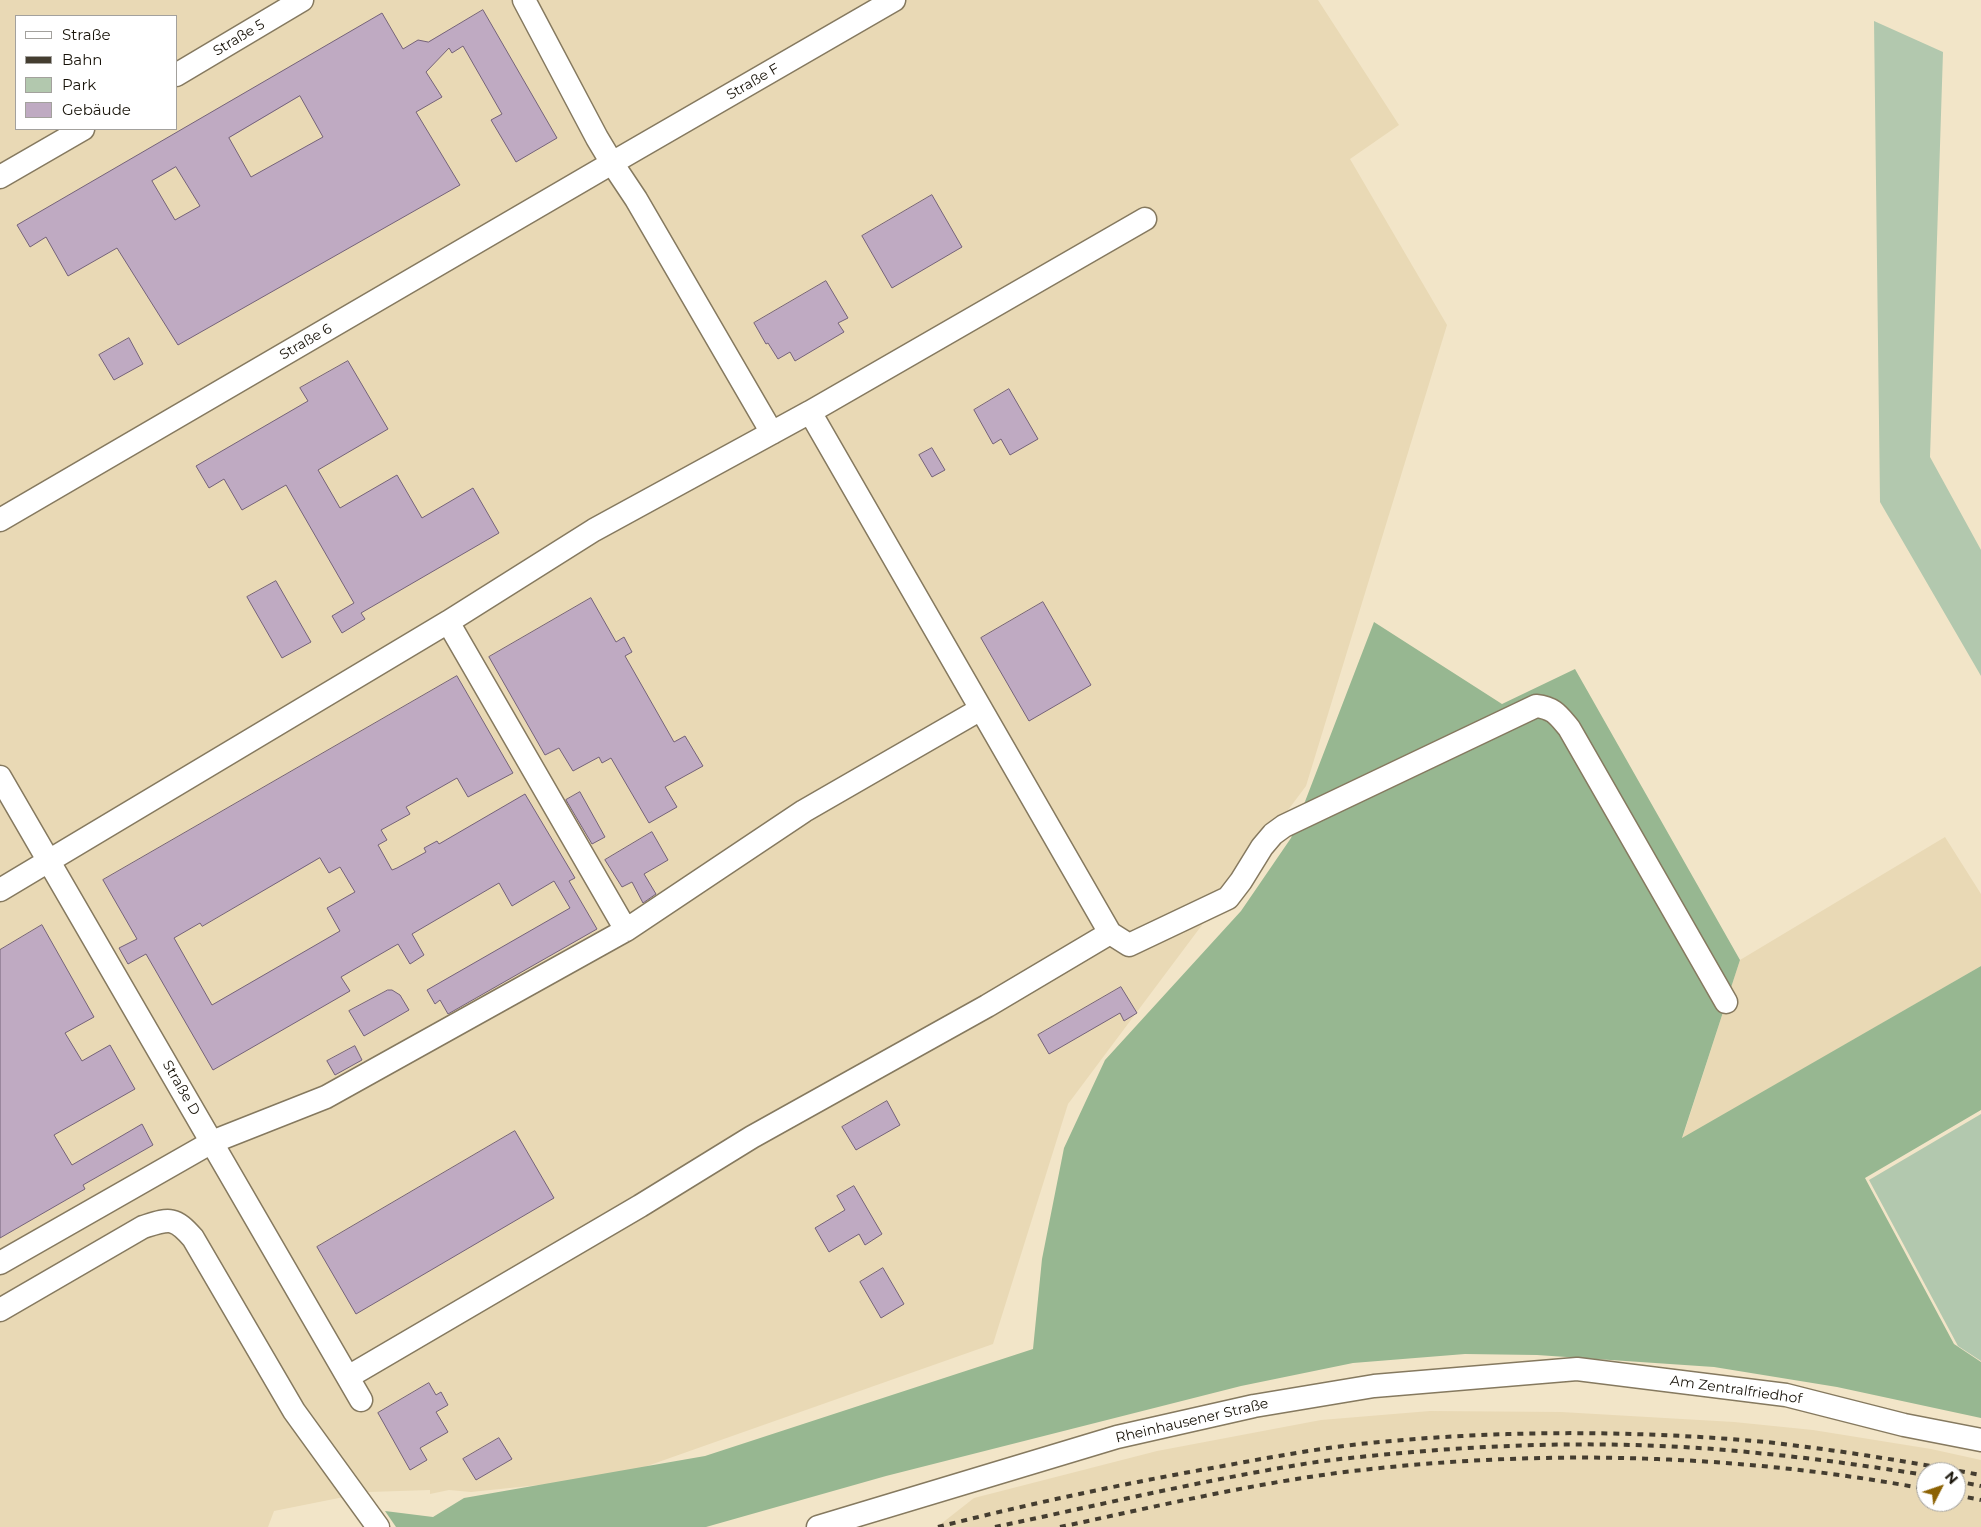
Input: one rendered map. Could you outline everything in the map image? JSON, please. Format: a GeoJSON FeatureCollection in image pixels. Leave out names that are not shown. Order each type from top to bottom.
{"type":"FeatureCollection","features":[{"type":"Feature","properties":{"kind":"street","name":"Straße 5"},"geometry":{"type":"LineString","coordinates":[[178,74],[302,0]]}},
{"type":"Feature","properties":{"kind":"street"},"geometry":{"type":"LineString","coordinates":[[524,0],[597,138],[636,199],[772,433]]}},
{"type":"Feature","properties":{"kind":"street","name":"Straße F"},"geometry":{"type":"LineString","coordinates":[[612,163],[894,0]]}},
{"type":"Feature","properties":{"kind":"street"},"geometry":{"type":"LineString","coordinates":[[0,176],[81,130]]}},
{"type":"Feature","properties":{"kind":"street","name":"Straße 6"},"geometry":{"type":"LineString","coordinates":[[0,520],[612,163]]}},
{"type":"Feature","properties":{"kind":"street"},"geometry":{"type":"LineString","coordinates":[[0,890],[448,622],[594,530],[810,412],[1145,219]]}},
{"type":"Feature","properties":{"kind":"street"},"geometry":{"type":"LineString","coordinates":[[810,412],[1110,933],[1128,945],[1228,898],[1262,847],[1273,834],[1284,826],[1536,706],[1548,708],[1557,714],[1568,728],[1726,1002]]}},
{"type":"Feature","properties":{"kind":"street"},"geometry":{"type":"LineString","coordinates":[[448,622],[626,930]]}},
{"type":"Feature","properties":{"kind":"street"},"geometry":{"type":"LineString","coordinates":[[0,1263],[212,1142],[326,1097],[626,930],[804,811],[981,709]]}},
{"type":"Feature","properties":{"kind":"street","name":"Straße D"},"geometry":{"type":"LineString","coordinates":[[0,777],[362,1400]]}},
{"type":"Feature","properties":{"kind":"street"},"geometry":{"type":"LineString","coordinates":[[348,1377],[640,1206],[752,1137],[987,1006],[1110,933]]}},
{"type":"Feature","properties":{"kind":"street"},"geometry":{"type":"LineString","coordinates":[[0,1310],[143,1227],[166,1220],[181,1224],[193,1238],[294,1411],[378,1527]]}},
{"type":"Feature","properties":{"kind":"street","name":"Am Zentralfriedhof"},"geometry":{"type":"LineString","coordinates":[[1577,1369],[1786,1395],[1904,1424],[1981,1440]]}},
{"type":"Feature","properties":{"kind":"street","name":"Rheinhausener Straße"},"geometry":{"type":"LineString","coordinates":[[818,1527],[1118,1437],[1254,1406],[1374,1386],[1577,1369]]}},
{"type":"Feature","properties":{"kind":"shaded area"},"geometry":{"type":"Polygon","coordinates":[[[0,0],[1318,0],[1399,125],[1350,159],[1447,325],[1306,786],[1068,1104],[993,1344],[616,1477],[471,1492],[449,1490],[430,1494],[430,1490],[369,1492],[274,1511],[268,1527],[0,1527],[0,0]]]}},
{"type":"Feature","properties":{"kind":"shaded area"},"geometry":{"type":"Polygon","coordinates":[[[1945,837],[1981,894],[1981,966],[1682,1139],[1740,960],[1945,837]]]}},
{"type":"Feature","properties":{"kind":"shaded area"},"geometry":{"type":"Polygon","coordinates":[[[1430,1411],[1561,1412],[1734,1422],[1813,1430],[1931,1449],[1981,1460],[1981,1527],[937,1527],[974,1498],[1157,1451],[1321,1420],[1430,1411]]]}},
{"type":"Feature","properties":{"kind":"green space"},"geometry":{"type":"Polygon","coordinates":[[[1874,21],[1943,52],[1930,457],[1981,550],[1981,676],[1880,502],[1874,21]]]}},
{"type":"Feature","properties":{"kind":"green space"},"geometry":{"type":"Polygon","coordinates":[[[1374,622],[1502,704],[1575,669],[1740,960],[1682,1138],[1981,966],[1981,1110],[1865,1178],[1954,1344],[1981,1362],[1981,1418],[1837,1387],[1714,1367],[1537,1355],[1465,1354],[1353,1363],[1241,1386],[886,1476],[706,1527],[396,1527],[385,1511],[433,1517],[464,1498],[705,1456],[1033,1349],[1042,1259],[1064,1148],[1105,1060],[1241,911],[1291,838],[1374,622]]]}},
{"type":"Feature","properties":{"kind":"green space"},"geometry":{"type":"Polygon","coordinates":[[[1981,1114],[1981,1361],[1958,1346],[1869,1180],[1981,1114]]]}},
{"type":"Feature","properties":{"kind":"building"},"geometry":{"type":"Polygon","coordinates":[[[483,10],[557,138],[516,162],[491,120],[502,114],[463,46],[452,53],[449,48],[426,72],[442,97],[416,112],[460,185],[178,345],[117,248],[68,276],[46,237],[30,247],[17,225],[382,13],[403,49],[418,40],[428,42],[483,10]],[[300,96],[229,138],[251,177],[323,137],[300,96]],[[176,167],[152,181],[175,220],[200,206],[176,167]]]}},
{"type":"Feature","properties":{"kind":"building"},"geometry":{"type":"Polygon","coordinates":[[[932,195],[962,247],[892,288],[862,236],[932,195]]]}},
{"type":"Feature","properties":{"kind":"building"},"geometry":{"type":"Polygon","coordinates":[[[826,281],[848,318],[838,323],[844,332],[795,361],[790,352],[778,359],[768,343],[766,344],[754,323],[826,281]]]}},
{"type":"Feature","properties":{"kind":"building"},"geometry":{"type":"Polygon","coordinates":[[[129,338],[143,364],[114,380],[99,355],[129,338]]]}},
{"type":"Feature","properties":{"kind":"building"},"geometry":{"type":"Polygon","coordinates":[[[348,361],[388,429],[318,470],[340,508],[397,475],[422,518],[473,488],[499,533],[361,613],[365,619],[342,633],[332,616],[354,603],[286,485],[242,510],[224,479],[209,488],[196,466],[308,401],[300,388],[348,361]]]}},
{"type":"Feature","properties":{"kind":"building"},"geometry":{"type":"Polygon","coordinates":[[[1009,389],[1038,439],[1010,455],[1001,439],[993,444],[974,410],[1009,389]]]}},
{"type":"Feature","properties":{"kind":"building"},"geometry":{"type":"Polygon","coordinates":[[[932,448],[945,470],[932,477],[919,455],[932,448]]]}},
{"type":"Feature","properties":{"kind":"building"},"geometry":{"type":"Polygon","coordinates":[[[276,581],[311,642],[282,658],[247,597],[276,581]]]}},
{"type":"Feature","properties":{"kind":"building"},"geometry":{"type":"Polygon","coordinates":[[[591,598],[616,642],[624,637],[632,652],[625,656],[674,742],[685,736],[703,766],[665,787],[677,807],[649,823],[611,758],[602,763],[599,757],[573,771],[559,748],[545,755],[489,657],[591,598]]]}},
{"type":"Feature","properties":{"kind":"building"},"geometry":{"type":"Polygon","coordinates":[[[1043,602],[1091,685],[1029,721],[981,638],[1043,602]]]}},
{"type":"Feature","properties":{"kind":"building"},"geometry":{"type":"Polygon","coordinates":[[[457,676],[513,773],[468,797],[457,778],[406,807],[410,814],[381,830],[387,840],[378,845],[392,870],[426,852],[424,848],[437,841],[439,844],[525,794],[575,878],[569,881],[597,929],[448,1014],[440,1000],[435,1004],[427,990],[570,908],[554,881],[512,906],[499,883],[412,934],[424,955],[410,964],[398,944],[341,977],[350,991],[213,1070],[146,954],[128,964],[119,948],[137,939],[103,880],[457,676]],[[320,858],[202,926],[200,923],[174,938],[212,1005],[340,931],[327,908],[355,892],[340,867],[329,873],[320,858]]]}},
{"type":"Feature","properties":{"kind":"building"},"geometry":{"type":"Polygon","coordinates":[[[580,792],[605,837],[592,844],[566,800],[580,792]]]}},
{"type":"Feature","properties":{"kind":"building"},"geometry":{"type":"Polygon","coordinates":[[[652,832],[668,860],[644,874],[656,894],[643,903],[632,882],[622,887],[605,860],[652,832]]]}},
{"type":"Feature","properties":{"kind":"building"},"geometry":{"type":"Polygon","coordinates":[[[42,925],[94,1017],[65,1033],[82,1061],[110,1045],[135,1089],[54,1135],[72,1165],[142,1124],[153,1145],[83,1185],[85,1189],[0,1238],[0,950],[42,925]]]}},
{"type":"Feature","properties":{"kind":"building"},"geometry":{"type":"Polygon","coordinates":[[[1121,987],[1137,1013],[1124,1021],[1120,1013],[1049,1054],[1038,1035],[1121,987]]]}},
{"type":"Feature","properties":{"kind":"building"},"geometry":{"type":"Polygon","coordinates":[[[388,990],[392,990],[400,995],[409,1010],[364,1036],[349,1011],[388,990]]]}},
{"type":"Feature","properties":{"kind":"building"},"geometry":{"type":"Polygon","coordinates":[[[355,1046],[362,1060],[335,1075],[327,1061],[355,1046]]]}},
{"type":"Feature","properties":{"kind":"building"},"geometry":{"type":"Polygon","coordinates":[[[887,1101],[900,1125],[856,1150],[842,1127],[887,1101]]]}},
{"type":"Feature","properties":{"kind":"building"},"geometry":{"type":"Polygon","coordinates":[[[515,1131],[554,1198],[356,1314],[317,1247],[515,1131]]]}},
{"type":"Feature","properties":{"kind":"building"},"geometry":{"type":"Polygon","coordinates":[[[854,1186],[882,1234],[865,1245],[859,1234],[829,1252],[815,1228],[845,1210],[837,1196],[854,1186]]]}},
{"type":"Feature","properties":{"kind":"building"},"geometry":{"type":"Polygon","coordinates":[[[883,1268],[904,1304],[881,1318],[860,1282],[883,1268]]]}},
{"type":"Feature","properties":{"kind":"building"},"geometry":{"type":"Polygon","coordinates":[[[429,1383],[436,1395],[441,1392],[448,1405],[436,1412],[448,1432],[420,1448],[427,1460],[410,1470],[378,1413],[429,1383]]]}},
{"type":"Feature","properties":{"kind":"building"},"geometry":{"type":"Polygon","coordinates":[[[499,1438],[512,1459],[476,1480],[463,1459],[499,1438]]]}},
{"type":"Feature","properties":{"kind":"railway"},"geometry":{"type":"LineString","coordinates":[[938,1527],[1151,1479],[1278,1456],[1369,1443],[1468,1436],[1568,1433],[1717,1438],[1820,1449],[1981,1475]]}},
{"type":"Feature","properties":{"kind":"railway"},"geometry":{"type":"LineString","coordinates":[[995,1527],[1191,1485],[1310,1463],[1413,1452],[1501,1446],[1590,1444],[1679,1447],[1807,1458],[1916,1474]]}},
{"type":"Feature","properties":{"kind":"railway"},"geometry":{"type":"LineString","coordinates":[[1060,1527],[1215,1494],[1332,1474],[1440,1463],[1510,1459],[1649,1459],[1719,1462],[1788,1469],[1916,1487]]}},
{"type":"Feature","properties":{"kind":"railway"},"geometry":{"type":"LineString","coordinates":[[1966,1483],[1981,1486]]}},
{"type":"Feature","properties":{"kind":"railway"},"geometry":{"type":"LineString","coordinates":[[1966,1497],[1981,1500]]}}]}
